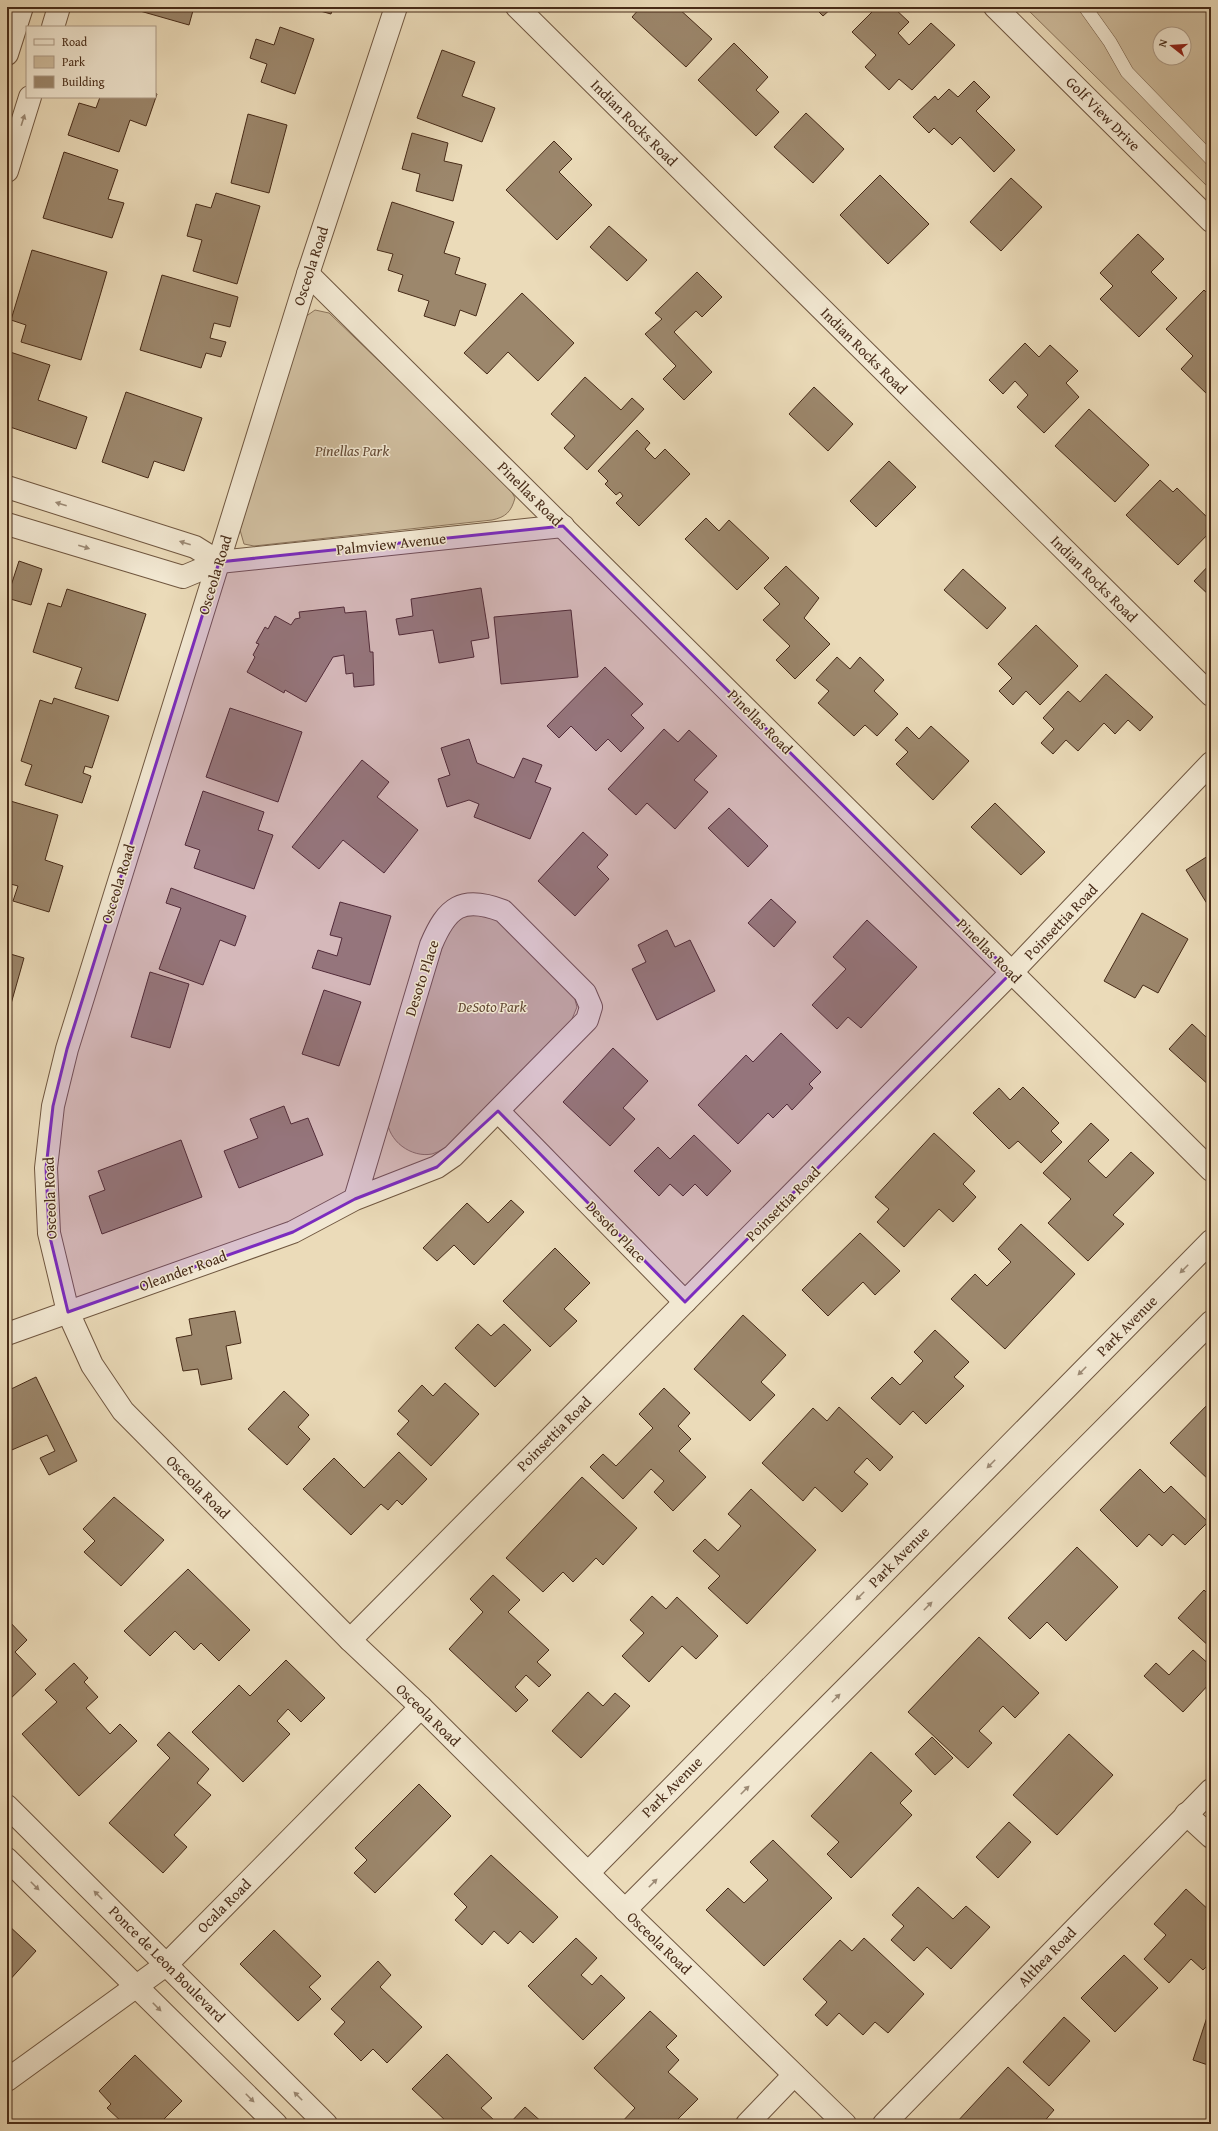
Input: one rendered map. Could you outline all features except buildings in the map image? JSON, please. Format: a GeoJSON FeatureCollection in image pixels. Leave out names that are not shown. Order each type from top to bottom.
{"type":"FeatureCollection","features":[{"type":"Feature","properties":{"kind":"street"},"geometry":{"type":"LineString","coordinates":[[7,54],[22,7]]}},
{"type":"Feature","properties":{"kind":"street"},"geometry":{"type":"LineString","coordinates":[[52,26],[59,7]]}},
{"type":"Feature","properties":{"kind":"street","name":"Osceola Road"},"geometry":{"type":"LineString","coordinates":[[396,7],[308,274],[67,1049],[53,1106],[46,1168],[49,1233],[68,1312],[92,1365],[123,1411],[350,1640],[421,1707],[625,1910],[845,2124]]}},
{"type":"Feature","properties":{"kind":"street","name":"Indian Rocks Road"},"geometry":{"type":"LineString","coordinates":[[517,7],[1211,695]]}},
{"type":"Feature","properties":{"kind":"street","name":"Golf View Drive"},"geometry":{"type":"LineString","coordinates":[[995,7],[1211,221]]}},
{"type":"Feature","properties":{"kind":"street"},"geometry":{"type":"LineString","coordinates":[[7,171],[30,98]]}},
{"type":"Feature","properties":{"kind":"street","name":"Pinellas Road"},"geometry":{"type":"LineString","coordinates":[[308,274],[1211,1170]]}},
{"type":"Feature","properties":{"kind":"street"},"geometry":{"type":"LineString","coordinates":[[7,487],[195,547],[219,562]]}},
{"type":"Feature","properties":{"kind":"street","name":"Palmview Avenue"},"geometry":{"type":"LineString","coordinates":[[7,524],[183,577],[219,562],[563,526]]}},
{"type":"Feature","properties":{"kind":"street","name":"Poinsettia Road"},"geometry":{"type":"LineString","coordinates":[[350,1640],[1012,973],[1211,763]]}},
{"type":"Feature","properties":{"kind":"street","name":"Desoto Place"},"geometry":{"type":"LineString","coordinates":[[469,903],[486,904],[503,911],[585,993],[592,1007],[586,1020],[453,1156],[437,1167],[355,1199],[431,945],[439,925],[453,910],[469,903]]}},
{"type":"Feature","properties":{"kind":"street","name":"Desoto Place"},"geometry":{"type":"LineString","coordinates":[[498,1111],[685,1302]]}},
{"type":"Feature","properties":{"kind":"street","name":"Oleander Road"},"geometry":{"type":"LineString","coordinates":[[7,1334],[293,1232],[355,1199]]}},
{"type":"Feature","properties":{"kind":"street","name":"Park Avenue"},"geometry":{"type":"LineString","coordinates":[[588,1873],[1211,1241]]}},
{"type":"Feature","properties":{"kind":"street"},"geometry":{"type":"LineString","coordinates":[[625,1910],[1211,1322]]}},
{"type":"Feature","properties":{"kind":"street","name":"Ocala Road"},"geometry":{"type":"LineString","coordinates":[[7,2080],[167,1964],[421,1707]]}},
{"type":"Feature","properties":{"kind":"street","name":"Althea Road"},"geometry":{"type":"LineString","coordinates":[[884,2124],[1211,1790]]}},
{"type":"Feature","properties":{"kind":"street","name":"Ponce de Leon Boulevard"},"geometry":{"type":"LineString","coordinates":[[7,1806],[326,2124]]}},
{"type":"Feature","properties":{"kind":"street"},"geometry":{"type":"LineString","coordinates":[[1186,1814],[1211,1837]]}},
{"type":"Feature","properties":{"kind":"street"},"geometry":{"type":"LineString","coordinates":[[7,1859],[276,2124]]}},
{"type":"Feature","properties":{"kind":"street"},"geometry":{"type":"LineString","coordinates":[[747,2124],[794,2075]]}},
{"type":"Feature","properties":{"kind":"lane"},"geometry":{"type":"LineString","coordinates":[[1085,7],[1110,42],[1127,72],[1211,160]]}},
{"type":"Feature","properties":{"kind":"highlighted area"},"geometry":{"type":"Polygon","coordinates":[[[563,526],[1011,973],[685,1302],[498,1111],[437,1167],[355,1199],[293,1232],[68,1312],[49,1233],[46,1168],[53,1106],[67,1049],[219,562],[563,526]]]}},
{"type":"Feature","properties":{"kind":"green space"},"geometry":{"type":"Polygon","coordinates":[[[1025,7],[1211,7],[1211,190],[1025,7]]]}},
{"type":"Feature","properties":{"kind":"green space","name":"Pinellas Park"},"geometry":{"type":"Polygon","coordinates":[[[315,310],[329,313],[508,485],[515,498],[512,507],[507,513],[492,520],[254,546],[244,544],[240,530],[305,317],[315,310]]]}},
{"type":"Feature","properties":{"kind":"green space","name":"DeSoto Park"},"geometry":{"type":"Polygon","coordinates":[[[489,912],[574,996],[577,1007],[572,1019],[452,1144],[432,1154],[424,1155],[416,1153],[402,1146],[396,1141],[388,1127],[388,1111],[448,929],[464,913],[489,912]]]}}]}
